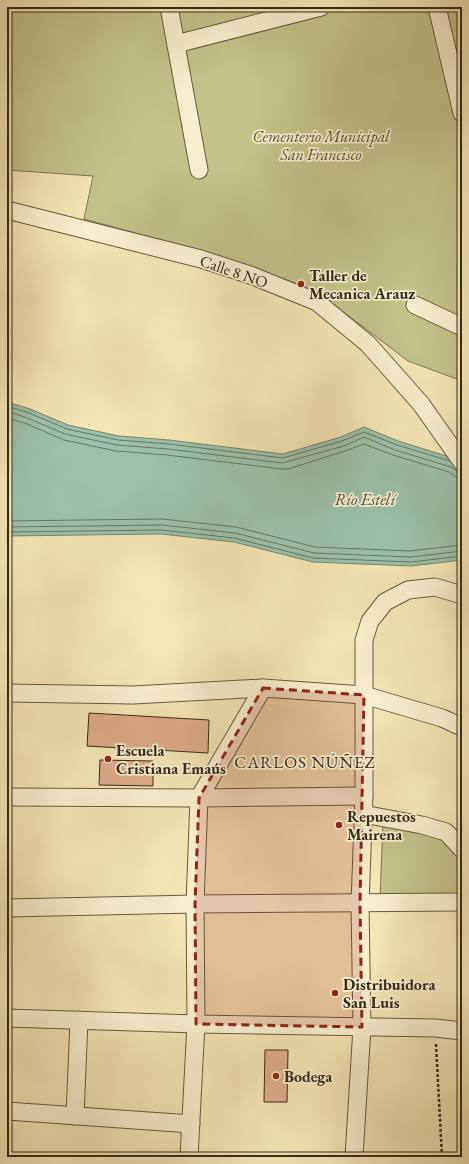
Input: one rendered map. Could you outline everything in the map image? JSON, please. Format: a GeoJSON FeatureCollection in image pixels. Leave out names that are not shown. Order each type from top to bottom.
{"type":"FeatureCollection","features":[{"type":"Feature","properties":{"kind":"street"},"geometry":{"type":"LineString","coordinates":[[168,7],[199,170]]}},
{"type":"Feature","properties":{"kind":"street"},"geometry":{"type":"LineString","coordinates":[[176,44],[321,7]]}},
{"type":"Feature","properties":{"kind":"street"},"geometry":{"type":"LineString","coordinates":[[437,7],[462,113]]}},
{"type":"Feature","properties":{"kind":"street","name":"Calle 8 NO"},"geometry":{"type":"LineString","coordinates":[[7,210],[201,259],[253,276],[317,302],[368,344],[421,404],[462,462]]}},
{"type":"Feature","properties":{"kind":"street"},"geometry":{"type":"LineString","coordinates":[[415,305],[462,328]]}},
{"type":"Feature","properties":{"kind":"street"},"geometry":{"type":"LineString","coordinates":[[354,1157],[362,1027],[360,904],[364,814],[364,640],[370,621],[385,602],[408,590],[435,587],[462,595]]}},
{"type":"Feature","properties":{"kind":"street"},"geometry":{"type":"LineString","coordinates":[[189,1157],[196,1024],[195,904],[199,798],[263,688]]}},
{"type":"Feature","properties":{"kind":"street"},"geometry":{"type":"LineString","coordinates":[[7,693],[133,695],[263,688],[364,695],[442,718],[462,727]]}},
{"type":"Feature","properties":{"kind":"street"},"geometry":{"type":"LineString","coordinates":[[7,797],[199,798],[364,796]]}},
{"type":"Feature","properties":{"kind":"street"},"geometry":{"type":"LineString","coordinates":[[364,814],[446,832],[462,849]]}},
{"type":"Feature","properties":{"kind":"street"},"geometry":{"type":"LineString","coordinates":[[7,908],[195,904],[360,904],[462,902]]}},
{"type":"Feature","properties":{"kind":"street"},"geometry":{"type":"LineString","coordinates":[[7,1018],[196,1024],[435,1028],[462,1031]]}},
{"type":"Feature","properties":{"kind":"street"},"geometry":{"type":"LineString","coordinates":[[75,1116],[79,1020]]}},
{"type":"Feature","properties":{"kind":"street"},"geometry":{"type":"LineString","coordinates":[[7,1111],[190,1124]]}},
{"type":"Feature","properties":{"kind":"path"},"geometry":{"type":"LineString","coordinates":[[435,1028],[442,1157]]}},
{"type":"Feature","properties":{"kind":"highlighted area"},"geometry":{"type":"Polygon","coordinates":[[[263,688],[364,695],[360,904],[362,1027],[196,1024],[195,904],[199,798],[263,688]]]}},
{"type":"Feature","properties":{"kind":"green space","name":"Cementerio Municipal San Francisco"},"geometry":{"type":"Polygon","coordinates":[[[7,7],[462,7],[462,381],[408,361],[316,291],[268,273],[186,247],[84,219],[93,176],[7,170],[7,7]]]}},
{"type":"Feature","properties":{"kind":"green space"},"geometry":{"type":"Polygon","coordinates":[[[383,821],[434,836],[453,847],[462,865],[462,897],[380,899],[383,821]]]}},
{"type":"Feature","properties":{"kind":"water","name":"Río Estelí"},"geometry":{"type":"Polygon","coordinates":[[[7,402],[30,409],[68,425],[119,436],[169,440],[283,454],[341,437],[364,427],[398,441],[456,459],[462,464],[462,560],[411,566],[313,562],[234,542],[161,534],[7,536],[7,402]]]}},
{"type":"Feature","properties":{"kind":"building"},"geometry":{"type":"Polygon","coordinates":[[[89,713],[209,720],[208,753],[87,746],[89,713]]]}},
{"type":"Feature","properties":{"kind":"building"},"geometry":{"type":"Polygon","coordinates":[[[100,760],[153,761],[153,786],[99,785],[100,760]]]}},
{"type":"Feature","properties":{"kind":"building","name":"Bodega"},"geometry":{"type":"Polygon","coordinates":[[[265,1050],[288,1050],[287,1102],[264,1102],[265,1050]]]}},
{"type":"Feature","properties":{"kind":"place","name":"Taller de Mecanica Arauz"},"geometry":{"type":"Point","coordinates":[301,284]}},
{"type":"Feature","properties":{"kind":"place","name":"Escuela Cristiana Emaús"},"geometry":{"type":"Point","coordinates":[108,759]}},
{"type":"Feature","properties":{"kind":"place","name":"Repuestos Mairena"},"geometry":{"type":"Point","coordinates":[339,825]}},
{"type":"Feature","properties":{"kind":"place","name":"Distribuidora San Luis"},"geometry":{"type":"Point","coordinates":[335,993]}},
{"type":"Feature","properties":{"kind":"place","name":"Bodega"},"geometry":{"type":"Point","coordinates":[276,1076]}},
{"type":"Feature","properties":{"kind":"district","name":"CARLOS NÚÑEZ"},"geometry":{"type":"Point","coordinates":[305,762]}}]}
